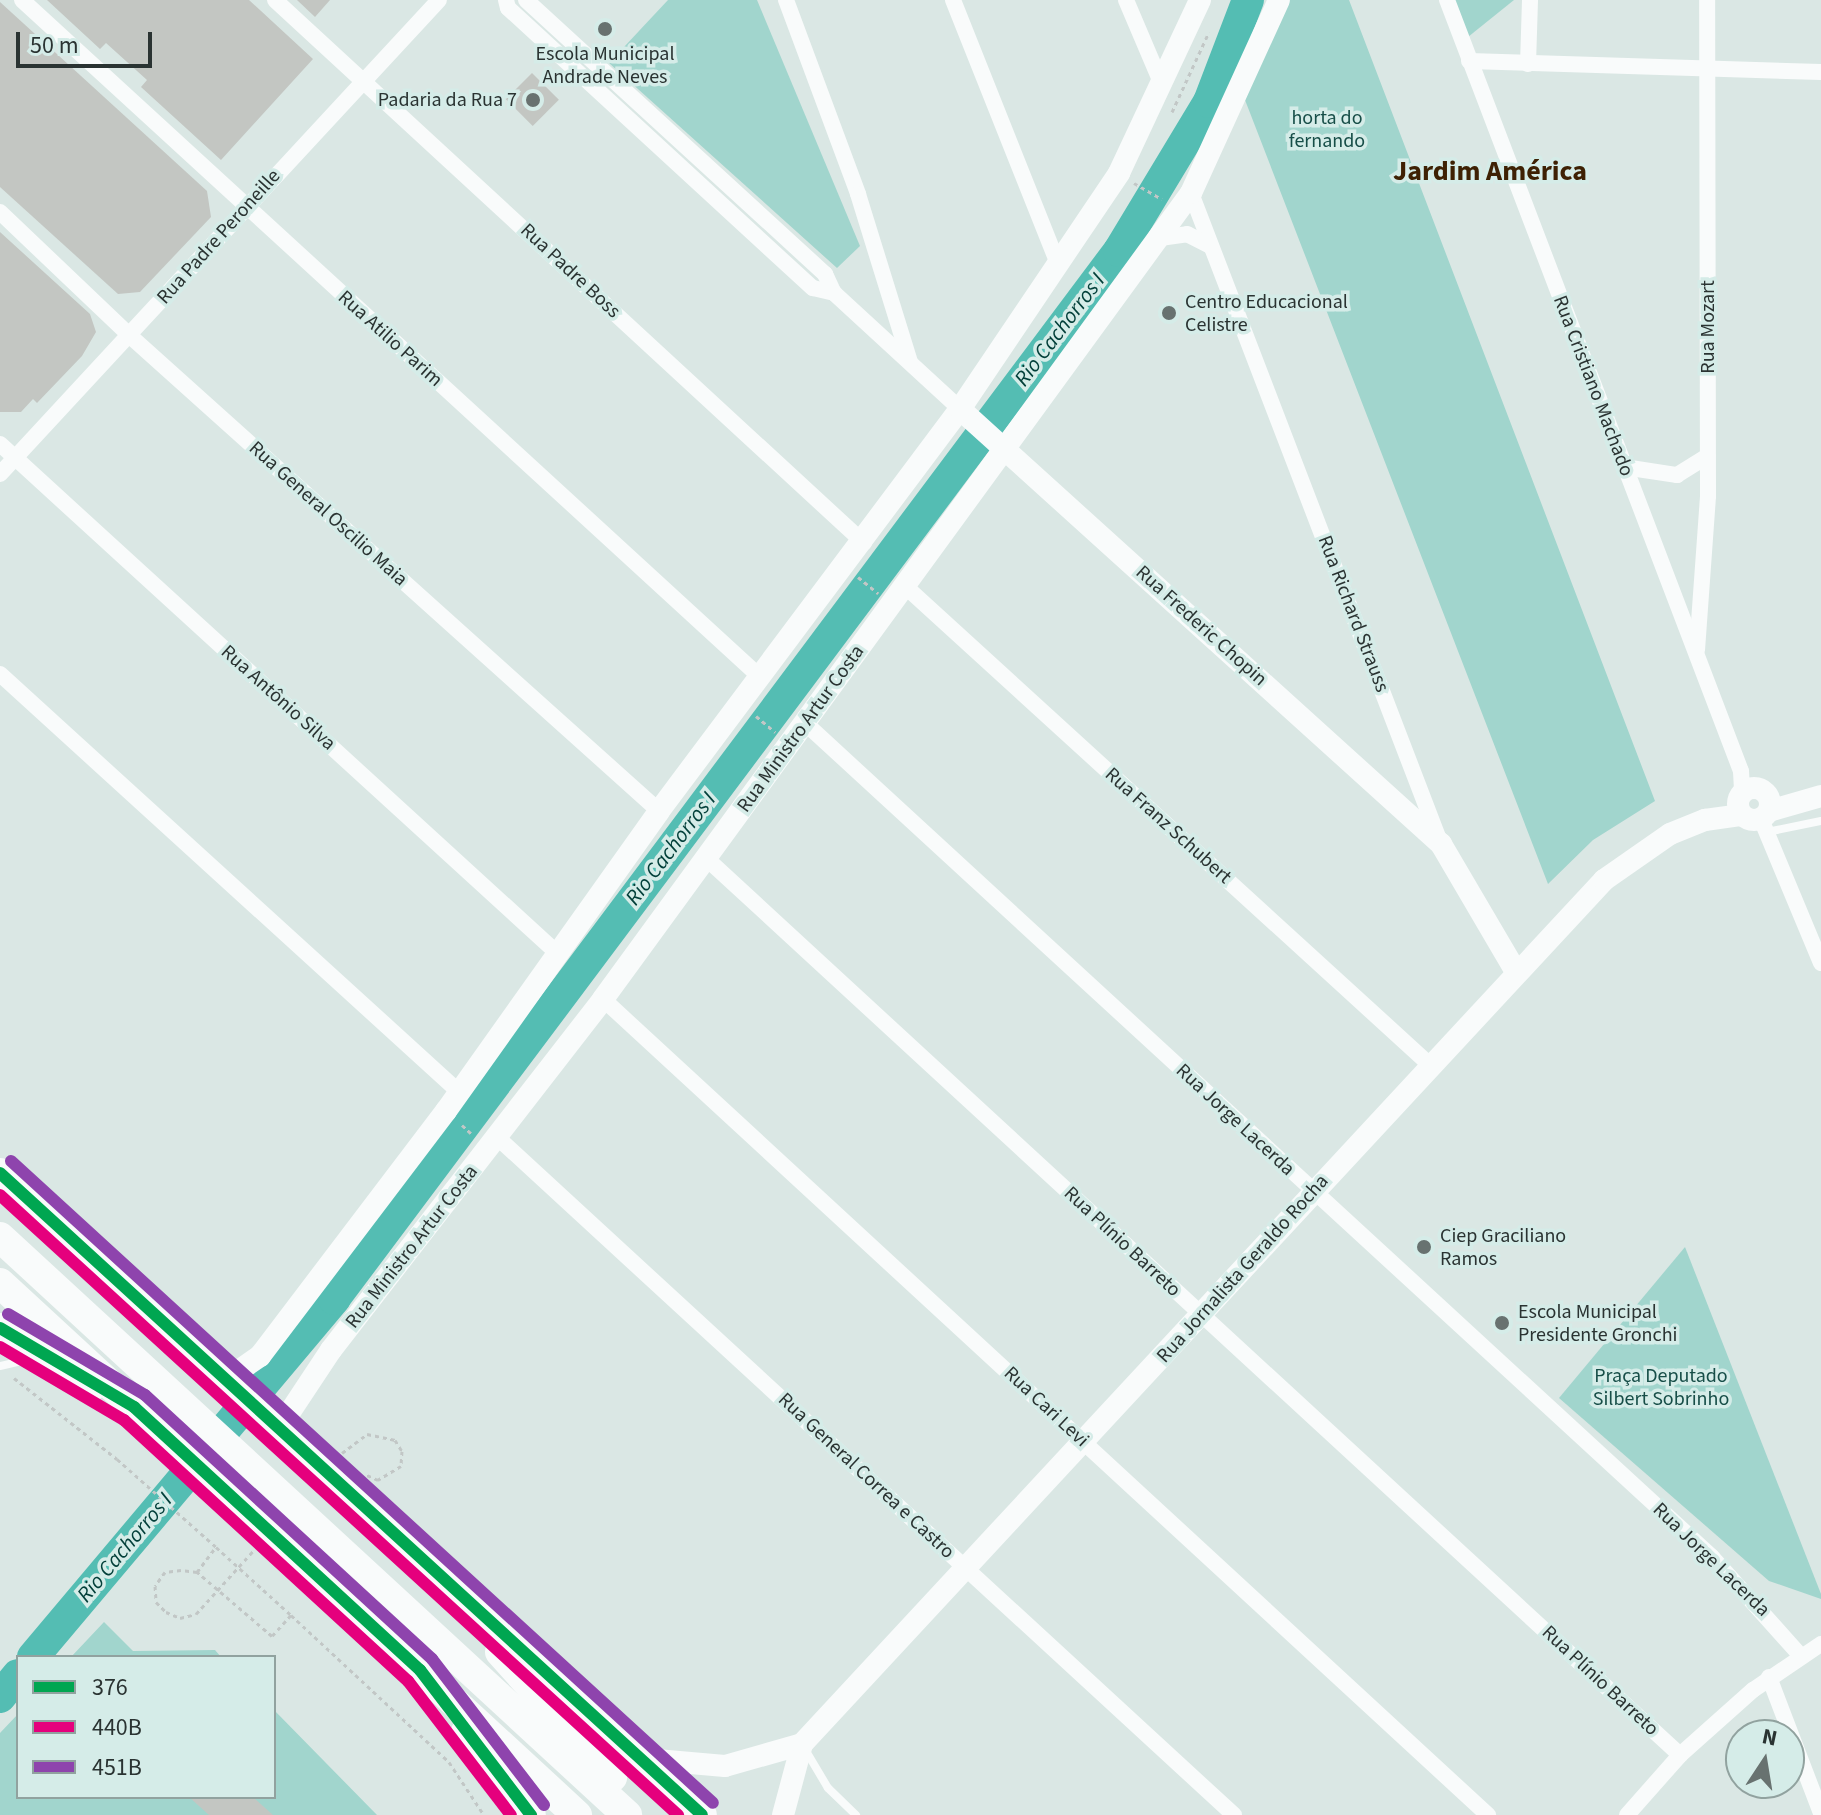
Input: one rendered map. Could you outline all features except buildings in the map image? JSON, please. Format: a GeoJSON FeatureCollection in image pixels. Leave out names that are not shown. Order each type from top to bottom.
{"type":"FeatureCollection","features":[{"type":"Feature","properties":{"kind":"highway"},"geometry":{"type":"LineString","coordinates":[[0,1173],[420,1561],[645,1759],[702,1815]]}},
{"type":"Feature","properties":{"kind":"highway"},"geometry":{"type":"LineString","coordinates":[[0,1237],[627,1815]]}},
{"type":"Feature","properties":{"kind":"highway"},"geometry":{"type":"LineString","coordinates":[[0,1283],[577,1815]]}},
{"type":"Feature","properties":{"kind":"highway"},"geometry":{"type":"LineString","coordinates":[[0,1328],[134,1407]]}},
{"type":"Feature","properties":{"kind":"highway"},"geometry":{"type":"LineString","coordinates":[[420,1561],[645,1815]]}},
{"type":"Feature","properties":{"kind":"highway"},"geometry":{"type":"LineString","coordinates":[[420,1670],[531,1815]]}},
{"type":"Feature","properties":{"kind":"street","name":"Rua Atilio Parim"},"geometry":{"type":"LineString","coordinates":[[22,0],[760,677]]}},
{"type":"Feature","properties":{"kind":"street","name":"Rua Padre Boss"},"geometry":{"type":"LineString","coordinates":[[275,0],[864,543]]}},
{"type":"Feature","properties":{"kind":"street","name":"Rua Padre Peroneille"},"geometry":{"type":"LineString","coordinates":[[0,474],[439,0]]}},
{"type":"Feature","properties":{"kind":"street"},"geometry":{"type":"LineString","coordinates":[[506,0],[508,8],[813,288],[834,293]]}},
{"type":"Feature","properties":{"kind":"street"},"geometry":{"type":"LineString","coordinates":[[526,0],[825,274],[834,293],[966,414]]}},
{"type":"Feature","properties":{"kind":"street"},"geometry":{"type":"LineString","coordinates":[[786,0],[858,194],[910,364]]}},
{"type":"Feature","properties":{"kind":"street"},"geometry":{"type":"LineString","coordinates":[[953,0],[1058,264]]}},
{"type":"Feature","properties":{"kind":"street"},"geometry":{"type":"LineString","coordinates":[[1126,0],[1162,85]]}},
{"type":"Feature","properties":{"kind":"street"},"geometry":{"type":"LineString","coordinates":[[229,1385],[260,1356],[459,1092],[659,811],[966,414],[1058,264],[1119,173],[1200,0]]}},
{"type":"Feature","properties":{"kind":"street","name":"Rua Ministro Artur Costa"},"geometry":{"type":"LineString","coordinates":[[273,1426],[489,1140],[603,999],[906,587],[1000,445],[1160,238],[1191,193],[1279,0]]}},
{"type":"Feature","properties":{"kind":"street","name":"Rua Cristiano Machado"},"geometry":{"type":"LineString","coordinates":[[1447,0],[1754,802],[1821,963]]}},
{"type":"Feature","properties":{"kind":"street"},"geometry":{"type":"LineString","coordinates":[[1528,64],[1530,0]]}},
{"type":"Feature","properties":{"kind":"street","name":"Rua Mozart"},"geometry":{"type":"LineString","coordinates":[[1697,654],[1708,456],[1707,0]]}},
{"type":"Feature","properties":{"kind":"street"},"geometry":{"type":"LineString","coordinates":[[1469,61],[1707,72],[1821,72]]}},
{"type":"Feature","properties":{"kind":"street","name":"Rua Richard Strauss"},"geometry":{"type":"LineString","coordinates":[[1191,193],[1441,844],[1516,972]]}},
{"type":"Feature","properties":{"kind":"street","name":"Rua General Oscilio Maia"},"geometry":{"type":"LineString","coordinates":[[0,212],[129,335],[659,811]]}},
{"type":"Feature","properties":{"kind":"street"},"geometry":{"type":"LineString","coordinates":[[1160,238],[1187,234],[1211,246]]}},
{"type":"Feature","properties":{"kind":"street","name":"Rua Frederic Chopin"},"geometry":{"type":"LineString","coordinates":[[966,414],[1441,844]]}},
{"type":"Feature","properties":{"kind":"street","name":"Rua Antônio Silva"},"geometry":{"type":"LineString","coordinates":[[0,444],[556,952]]}},
{"type":"Feature","properties":{"kind":"street"},"geometry":{"type":"LineString","coordinates":[[1624,467],[1677,475],[1708,456]]}},
{"type":"Feature","properties":{"kind":"street","name":"Rua Franz Schubert"},"geometry":{"type":"LineString","coordinates":[[906,587],[1430,1065]]}},
{"type":"Feature","properties":{"kind":"street"},"geometry":{"type":"LineString","coordinates":[[0,674],[459,1092]]}},
{"type":"Feature","properties":{"kind":"street","name":"Rua Jorge Lacerda"},"geometry":{"type":"LineString","coordinates":[[805,723],[1712,1557],[1800,1655]]}},
{"type":"Feature","properties":{"kind":"street","name":"Rua Jornalista Geraldo Rocha"},"geometry":{"type":"LineString","coordinates":[[783,1815],[802,1744],[1085,1443],[1516,972],[1623,863],[1705,820],[1754,802],[1813,797]]}},
{"type":"Feature","properties":{"kind":"street","name":"Rua Plínio Barreto"},"geometry":{"type":"LineString","coordinates":[[707,859],[1680,1755]]}},
{"type":"Feature","properties":{"kind":"street","name":"Rua Cari Levi"},"geometry":{"type":"LineString","coordinates":[[603,999],[1488,1815]]}},
{"type":"Feature","properties":{"kind":"street","name":"Rua General Correa e Castro"},"geometry":{"type":"LineString","coordinates":[[489,1140],[967,1569],[1234,1815]]}},
{"type":"Feature","properties":{"kind":"street"},"geometry":{"type":"LineString","coordinates":[[1627,1815],[1680,1755],[1769,1677],[1821,1644]]}},
{"type":"Feature","properties":{"kind":"street"},"geometry":{"type":"LineString","coordinates":[[1769,1677],[1821,1813]]}},
{"type":"Feature","properties":{"kind":"street"},"geometry":{"type":"LineString","coordinates":[[645,1759],[725,1766],[802,1744]]}},
{"type":"Feature","properties":{"kind":"lane","name":"Rua Jornalista Geraldo Rocha"},"geometry":{"type":"LineString","coordinates":[[1754,802],[1821,821]]}},
{"type":"Feature","properties":{"kind":"lane"},"geometry":{"type":"LineString","coordinates":[[0,1366],[22,1361]]}},
{"type":"Feature","properties":{"kind":"lane"},"geometry":{"type":"LineString","coordinates":[[802,1744],[828,1788],[856,1815]]}},
{"type":"Feature","properties":{"kind":"path"},"geometry":{"type":"LineString","coordinates":[[1132,181],[1163,200]]}},
{"type":"Feature","properties":{"kind":"path"},"geometry":{"type":"LineString","coordinates":[[855,574],[884,598]]}},
{"type":"Feature","properties":{"kind":"path"},"geometry":{"type":"LineString","coordinates":[[753,713],[780,736]]}},
{"type":"Feature","properties":{"kind":"path"},"geometry":{"type":"LineString","coordinates":[[455,1119],[489,1140]]}},
{"type":"Feature","properties":{"kind":"path"},"geometry":{"type":"LineString","coordinates":[[12,1376],[143,1483],[291,1615],[449,1762],[484,1815]]}},
{"type":"Feature","properties":{"kind":"path"},"geometry":{"type":"LineString","coordinates":[[350,1444],[367,1434],[395,1440],[402,1451],[401,1466],[379,1482],[365,1474]]}},
{"type":"Feature","properties":{"kind":"path"},"geometry":{"type":"LineString","coordinates":[[335,1449],[345,1457]]}},
{"type":"Feature","properties":{"kind":"path"},"geometry":{"type":"LineString","coordinates":[[198,1570],[216,1547]]}},
{"type":"Feature","properties":{"kind":"path"},"geometry":{"type":"LineString","coordinates":[[196,1614],[180,1618],[166,1612],[156,1602],[155,1586],[165,1572],[198,1570],[272,1636],[291,1615]]}},
{"type":"Feature","properties":{"kind":"green space"},"geometry":{"type":"Polygon","coordinates":[[[668,0],[757,0],[860,246],[837,268],[609,63],[668,0]]]}},
{"type":"Feature","properties":{"kind":"green space","name":"horta do fernando"},"geometry":{"type":"Polygon","coordinates":[[[1286,0],[1349,0],[1655,801],[1593,840],[1548,884],[1245,100],[1286,0]]]}},
{"type":"Feature","properties":{"kind":"green space"},"geometry":{"type":"Polygon","coordinates":[[[1453,0],[1514,0],[1468,37],[1453,0]]]}},
{"type":"Feature","properties":{"kind":"green space","name":"Praça Deputado Silbert Sobrinho"},"geometry":{"type":"Polygon","coordinates":[[[1685,1247],[1821,1599],[1769,1581],[1559,1398],[1685,1247]]]}},
{"type":"Feature","properties":{"kind":"green space"},"geometry":{"type":"Polygon","coordinates":[[[104,1622],[133,1651],[215,1650],[219,1655],[73,1655],[104,1622]]]}},
{"type":"Feature","properties":{"kind":"green space"},"geometry":{"type":"Polygon","coordinates":[[[276,1712],[377,1815],[0,1815],[0,1733],[16,1716],[16,1799],[276,1799],[276,1712]]]}},
{"type":"Feature","properties":{"kind":"waterway","name":"Rio Cachorros I"},"geometry":{"type":"LineString","coordinates":[[35,1655],[334,1299],[1119,251],[1209,102],[1248,0]]}},
{"type":"Feature","properties":{"kind":"waterway","name":"Rio Cachorros I"},"geometry":{"type":"LineString","coordinates":[[0,1697],[16,1677]]}},
{"type":"Feature","properties":{"kind":"transit line","name":"451B"},"geometry":{"type":"LineString","coordinates":[[11,1161],[713,1803]]}},
{"type":"Feature","properties":{"kind":"transit line","name":"376"},"geometry":{"type":"LineString","coordinates":[[0,1173],[702,1815]]}},
{"type":"Feature","properties":{"kind":"transit line","name":"440B"},"geometry":{"type":"LineString","coordinates":[[0,1195],[678,1815]]}},
{"type":"Feature","properties":{"kind":"transit line","name":"451B"},"geometry":{"type":"LineString","coordinates":[[8,1314],[145,1395],[432,1659],[544,1805]]}},
{"type":"Feature","properties":{"kind":"transit line","name":"376"},"geometry":{"type":"LineString","coordinates":[[0,1328],[134,1407],[420,1670],[531,1815]]}},
{"type":"Feature","properties":{"kind":"transit line","name":"440B"},"geometry":{"type":"LineString","coordinates":[[0,1347],[124,1420],[408,1681],[511,1815]]}},
{"type":"Feature","properties":{"kind":"place","name":"Escola Municipal Andrade Neves"},"geometry":{"type":"Point","coordinates":[605,29]}},
{"type":"Feature","properties":{"kind":"place","name":"Padaria da Rua 7"},"geometry":{"type":"Point","coordinates":[533,100]}},
{"type":"Feature","properties":{"kind":"place","name":"Centro Educacional Celistre"},"geometry":{"type":"Point","coordinates":[1169,313]}},
{"type":"Feature","properties":{"kind":"place","name":"Ciep Graciliano Ramos"},"geometry":{"type":"Point","coordinates":[1424,1247]}},
{"type":"Feature","properties":{"kind":"place","name":"Escola Municipal Presidente Gronchi"},"geometry":{"type":"Point","coordinates":[1502,1323]}},
{"type":"Feature","properties":{"kind":"district","name":"Jardim América"},"geometry":{"type":"Point","coordinates":[1490,171]}}]}
